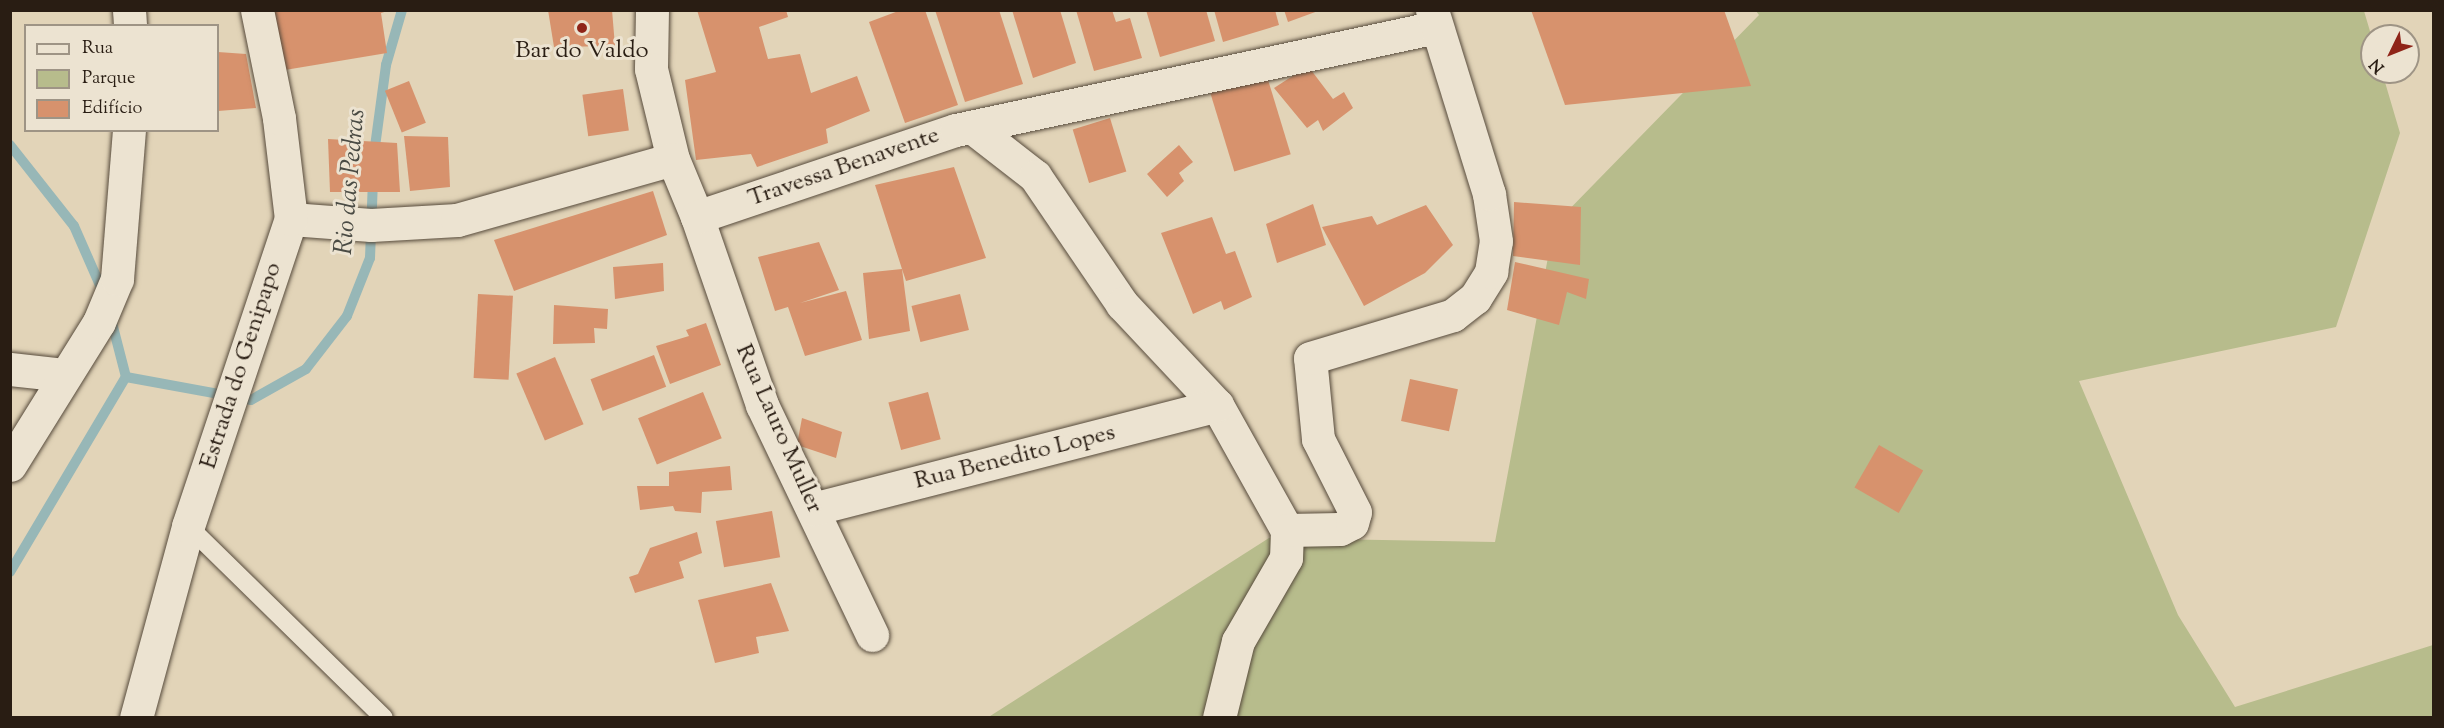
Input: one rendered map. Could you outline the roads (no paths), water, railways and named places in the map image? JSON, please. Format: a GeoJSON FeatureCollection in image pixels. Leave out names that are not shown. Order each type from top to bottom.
{"type":"FeatureCollection","features":[{"type":"Feature","properties":{"kind":"street","name":"Estrada do Genipapo"},"geometry":{"type":"LineString","coordinates":[[136,717],[188,526],[291,219],[279,118],[257,10]]}},
{"type":"Feature","properties":{"kind":"street"},"geometry":{"type":"LineString","coordinates":[[652,10],[651,69],[673,159],[697,217]]}},
{"type":"Feature","properties":{"kind":"street"},"geometry":{"type":"LineString","coordinates":[[1287,530],[1340,529],[1352,523],[1355,512],[1318,439],[1310,358],[1453,315],[1475,298],[1491,272],[1496,242],[1489,194],[1434,19]]}},
{"type":"Feature","properties":{"kind":"street","name":"Travessa Benavente"},"geometry":{"type":"LineString","coordinates":[[697,217],[972,127],[1434,19]]}},
{"type":"Feature","properties":{"kind":"street"},"geometry":{"type":"LineString","coordinates":[[972,127],[1035,176],[1122,304],[1217,405],[1287,530],[1286,558],[1238,641],[1219,717]]}},
{"type":"Feature","properties":{"kind":"street"},"geometry":{"type":"LineString","coordinates":[[10,465],[99,322],[117,279],[129,132]]}},
{"type":"Feature","properties":{"kind":"street"},"geometry":{"type":"LineString","coordinates":[[291,219],[371,225],[457,220],[673,159]]}},
{"type":"Feature","properties":{"kind":"street","name":"Rua Lauro Muller"},"geometry":{"type":"LineString","coordinates":[[697,217],[762,405],[872,635]]}},
{"type":"Feature","properties":{"kind":"street"},"geometry":{"type":"LineString","coordinates":[[10,369],[64,375]]}},
{"type":"Feature","properties":{"kind":"street","name":"Rua Benedito Lopes"},"geometry":{"type":"LineString","coordinates":[[813,508],[1217,405]]}},
{"type":"Feature","properties":{"kind":"lane"},"geometry":{"type":"LineString","coordinates":[[188,526],[384,717]]}},
{"type":"Feature","properties":{"kind":"waterway","name":"Rio das Pedras"},"geometry":{"type":"LineString","coordinates":[[374,154],[386,65],[402,10]]}},
{"type":"Feature","properties":{"kind":"waterway","name":"Rio das Pedras"},"geometry":{"type":"LineString","coordinates":[[10,145],[74,226],[103,292]]}},
{"type":"Feature","properties":{"kind":"waterway","name":"Rio das Pedras"},"geometry":{"type":"LineString","coordinates":[[126,377],[251,400],[306,369],[347,316],[370,258],[373,179]]}},
{"type":"Feature","properties":{"kind":"waterway","name":"Rio das Pedras"},"geometry":{"type":"LineString","coordinates":[[10,572],[126,377],[110,315]]}},
{"type":"Feature","properties":{"kind":"place","name":"Bar do Valdo"},"geometry":{"type":"Point","coordinates":[582,28]}}]}
